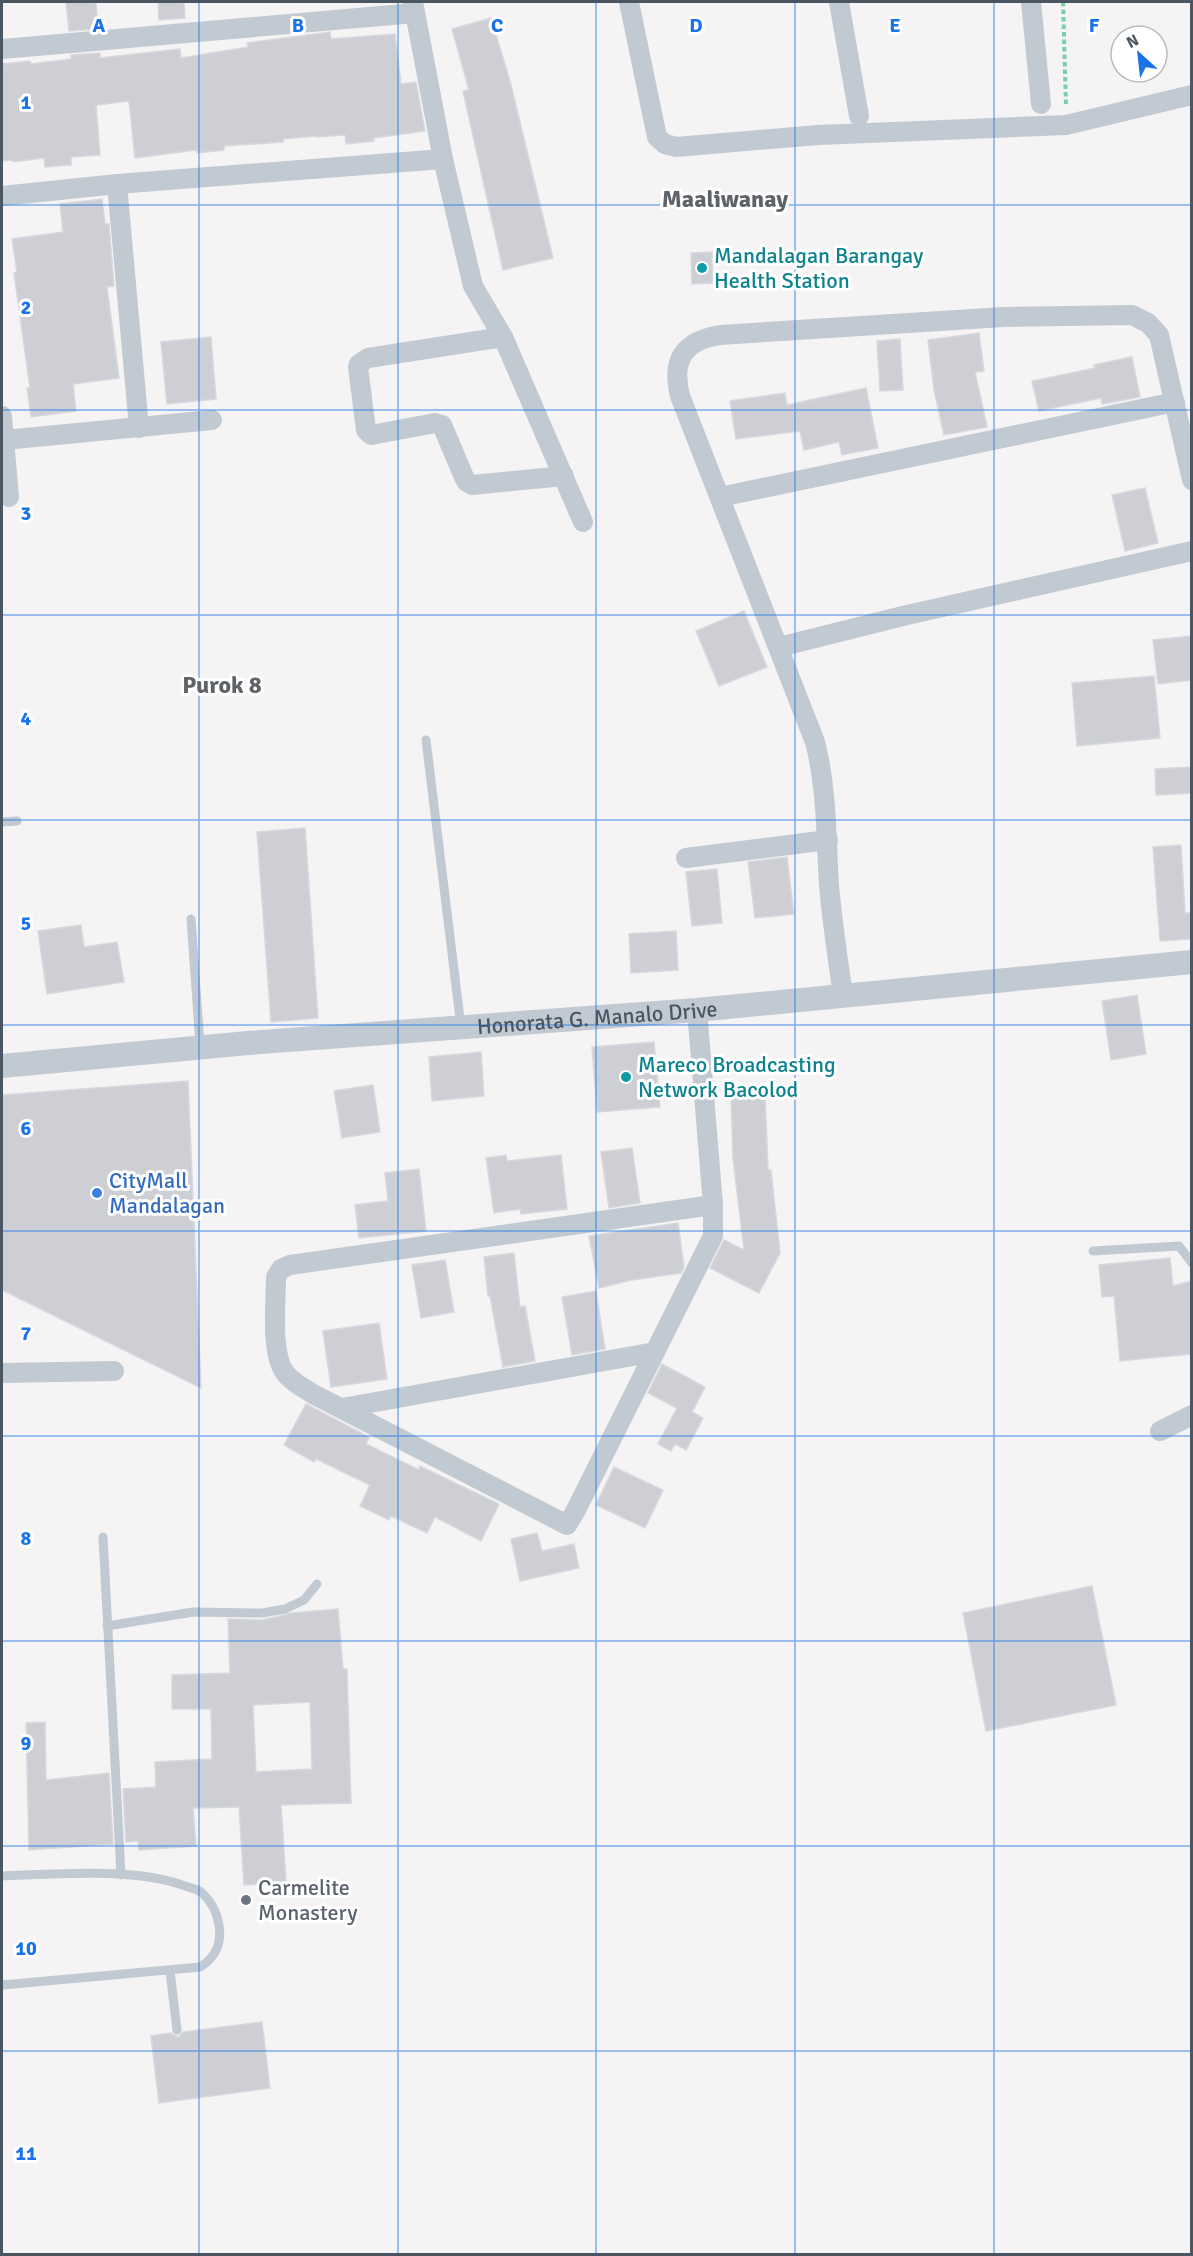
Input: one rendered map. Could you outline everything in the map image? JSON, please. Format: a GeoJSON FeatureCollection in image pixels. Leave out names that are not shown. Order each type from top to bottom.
{"type":"FeatureCollection","features":[{"type":"Feature","properties":{"kind":"street"},"geometry":{"type":"LineString","coordinates":[[629,2],[657,137],[665,144],[676,147],[818,135],[1066,125],[1191,95]]}},
{"type":"Feature","properties":{"kind":"street"},"geometry":{"type":"LineString","coordinates":[[839,2],[859,116]]}},
{"type":"Feature","properties":{"kind":"street"},"geometry":{"type":"LineString","coordinates":[[1031,2],[1041,104]]}},
{"type":"Feature","properties":{"kind":"street"},"geometry":{"type":"LineString","coordinates":[[2,49],[414,7],[443,159],[473,286],[503,337],[583,522]]}},
{"type":"Feature","properties":{"kind":"street"},"geometry":{"type":"LineString","coordinates":[[2,196],[117,184],[443,159]]}},
{"type":"Feature","properties":{"kind":"street"},"geometry":{"type":"LineString","coordinates":[[117,184],[139,428]]}},
{"type":"Feature","properties":{"kind":"street"},"geometry":{"type":"LineString","coordinates":[[843,996],[829,886],[828,840],[820,758],[680,396],[676,380],[681,358],[689,346],[702,338],[720,335],[1004,317],[1132,315],[1148,323],[1159,335],[1191,480]]}},
{"type":"Feature","properties":{"kind":"street"},"geometry":{"type":"LineString","coordinates":[[503,337],[368,358],[362,361],[358,367],[366,430],[371,435],[435,423],[442,425],[466,482],[472,485],[564,476]]}},
{"type":"Feature","properties":{"kind":"street"},"geometry":{"type":"LineString","coordinates":[[720,497],[1175,402]]}},
{"type":"Feature","properties":{"kind":"street"},"geometry":{"type":"LineString","coordinates":[[2,416],[9,497]]}},
{"type":"Feature","properties":{"kind":"street"},"geometry":{"type":"LineString","coordinates":[[4,440],[212,420]]}},
{"type":"Feature","properties":{"kind":"street"},"geometry":{"type":"LineString","coordinates":[[779,647],[907,615],[1191,551]]}},
{"type":"Feature","properties":{"kind":"street"},"geometry":{"type":"LineString","coordinates":[[686,858],[828,840]]}},
{"type":"Feature","properties":{"kind":"street","name":"Honorata G. Manalo Drive"},"geometry":{"type":"LineString","coordinates":[[2,1066],[200,1048],[697,1010],[1191,962]]}},
{"type":"Feature","properties":{"kind":"street"},"geometry":{"type":"LineString","coordinates":[[697,1010],[713,1205],[713,1236],[567,1525],[298,1385],[286,1375],[281,1365],[276,1337],[276,1277],[284,1267],[713,1205]]}},
{"type":"Feature","properties":{"kind":"street"},"geometry":{"type":"LineString","coordinates":[[342,1408],[656,1352]]}},
{"type":"Feature","properties":{"kind":"street"},"geometry":{"type":"LineString","coordinates":[[2,1373],[114,1371]]}},
{"type":"Feature","properties":{"kind":"street"},"geometry":{"type":"LineString","coordinates":[[1161,1431],[1191,1415]]}},
{"type":"Feature","properties":{"kind":"lane"},"geometry":{"type":"LineString","coordinates":[[426,740],[461,1027]]}},
{"type":"Feature","properties":{"kind":"lane"},"geometry":{"type":"LineString","coordinates":[[2,822],[17,821]]}},
{"type":"Feature","properties":{"kind":"lane"},"geometry":{"type":"LineString","coordinates":[[191,920],[200,1048]]}},
{"type":"Feature","properties":{"kind":"lane"},"geometry":{"type":"LineString","coordinates":[[1093,1251],[1179,1246],[1191,1263]]}},
{"type":"Feature","properties":{"kind":"lane"},"geometry":{"type":"LineString","coordinates":[[103,1538],[121,1875]]}},
{"type":"Feature","properties":{"kind":"lane"},"geometry":{"type":"LineString","coordinates":[[107,1626],[193,1612],[262,1613],[285,1609],[304,1600],[317,1584]]}},
{"type":"Feature","properties":{"kind":"lane"},"geometry":{"type":"LineString","coordinates":[[2,1876],[141,1875],[172,1881],[201,1892],[217,1911],[220,1937],[216,1953],[210,1961],[200,1967],[2,1984]]}},
{"type":"Feature","properties":{"kind":"lane"},"geometry":{"type":"LineString","coordinates":[[170,1971],[177,2030]]}},
{"type":"Feature","properties":{"kind":"path"},"geometry":{"type":"LineString","coordinates":[[1063,2],[1066,125]]}},
{"type":"Feature","properties":{"kind":"building"},"geometry":{"type":"Polygon","coordinates":[[[66,2],[96,2],[98,29],[69,31],[66,2]]]}},
{"type":"Feature","properties":{"kind":"building"},"geometry":{"type":"Polygon","coordinates":[[[158,2],[184,2],[185,18],[159,20],[158,2]]]}},
{"type":"Feature","properties":{"kind":"building"},"geometry":{"type":"Polygon","coordinates":[[[491,18],[510,81],[553,258],[503,270],[463,91],[469,90],[452,29],[491,18]]]}},
{"type":"Feature","properties":{"kind":"building"},"geometry":{"type":"Polygon","coordinates":[[[330,32],[331,39],[395,34],[401,84],[416,82],[425,131],[346,144],[345,135],[316,136],[283,139],[283,142],[224,146],[224,150],[197,153],[196,150],[135,158],[129,101],[96,105],[100,155],[71,157],[71,165],[45,167],[44,158],[2,161],[2,64],[30,61],[31,64],[71,59],[71,55],[100,53],[100,58],[180,49],[181,58],[248,47],[247,43],[330,32]]]}},
{"type":"Feature","properties":{"kind":"building"},"geometry":{"type":"Polygon","coordinates":[[[102,199],[105,224],[109,224],[114,286],[107,287],[119,378],[73,384],[76,411],[31,417],[27,388],[30,388],[14,273],[17,272],[12,239],[63,232],[60,204],[102,199]]]}},
{"type":"Feature","properties":{"kind":"building","name":"Mandalagan Barangay Health Station"},"geometry":{"type":"Polygon","coordinates":[[[712,252],[713,283],[692,284],[691,253],[712,252]]]}},
{"type":"Feature","properties":{"kind":"building"},"geometry":{"type":"Polygon","coordinates":[[[979,333],[984,371],[975,372],[987,427],[944,435],[934,390],[928,340],[979,333]]]}},
{"type":"Feature","properties":{"kind":"building"},"geometry":{"type":"Polygon","coordinates":[[[211,337],[216,399],[167,404],[161,342],[211,337]]]}},
{"type":"Feature","properties":{"kind":"building"},"geometry":{"type":"Polygon","coordinates":[[[900,339],[903,390],[880,391],[877,341],[900,339]]]}},
{"type":"Feature","properties":{"kind":"building"},"geometry":{"type":"Polygon","coordinates":[[[1132,357],[1140,397],[1102,404],[1101,398],[1039,411],[1032,381],[1095,368],[1094,365],[1132,357]]]}},
{"type":"Feature","properties":{"kind":"building"},"geometry":{"type":"Polygon","coordinates":[[[866,388],[878,448],[842,455],[839,442],[804,450],[800,431],[736,439],[730,401],[785,393],[787,405],[866,388]]]}},
{"type":"Feature","properties":{"kind":"building"},"geometry":{"type":"Polygon","coordinates":[[[1145,488],[1158,543],[1125,551],[1112,495],[1145,488]]]}},
{"type":"Feature","properties":{"kind":"building"},"geometry":{"type":"Polygon","coordinates":[[[744,611],[767,667],[719,686],[696,631],[744,611]]]}},
{"type":"Feature","properties":{"kind":"building"},"geometry":{"type":"Polygon","coordinates":[[[1191,636],[1191,680],[1158,684],[1153,640],[1191,636]]]}},
{"type":"Feature","properties":{"kind":"building"},"geometry":{"type":"Polygon","coordinates":[[[1154,676],[1160,738],[1077,746],[1072,683],[1154,676]]]}},
{"type":"Feature","properties":{"kind":"building"},"geometry":{"type":"Polygon","coordinates":[[[1191,767],[1191,793],[1156,795],[1155,769],[1191,767]]]}},
{"type":"Feature","properties":{"kind":"building"},"geometry":{"type":"Polygon","coordinates":[[[305,828],[318,1018],[271,1022],[257,832],[305,828]]]}},
{"type":"Feature","properties":{"kind":"building"},"geometry":{"type":"Polygon","coordinates":[[[1181,845],[1185,913],[1191,913],[1191,939],[1160,941],[1153,847],[1181,845]]]}},
{"type":"Feature","properties":{"kind":"building"},"geometry":{"type":"Polygon","coordinates":[[[787,857],[794,914],[755,918],[748,862],[787,857]]]}},
{"type":"Feature","properties":{"kind":"building"},"geometry":{"type":"Polygon","coordinates":[[[717,869],[722,923],[692,926],[686,872],[717,869]]]}},
{"type":"Feature","properties":{"kind":"building"},"geometry":{"type":"Polygon","coordinates":[[[81,925],[84,947],[117,942],[124,982],[47,994],[38,931],[81,925]]]}},
{"type":"Feature","properties":{"kind":"building"},"geometry":{"type":"Polygon","coordinates":[[[676,931],[678,970],[631,973],[629,934],[676,931]]]}},
{"type":"Feature","properties":{"kind":"building"},"geometry":{"type":"Polygon","coordinates":[[[1137,995],[1146,1054],[1111,1060],[1102,1001],[1137,995]]]}},
{"type":"Feature","properties":{"kind":"building","name":"Mareco Broadcasting Network Bacolod"},"geometry":{"type":"Polygon","coordinates":[[[654,1042],[660,1107],[597,1112],[592,1047],[654,1042]]]}},
{"type":"Feature","properties":{"kind":"building"},"geometry":{"type":"Polygon","coordinates":[[[481,1052],[484,1096],[432,1101],[429,1057],[481,1052]]]}},
{"type":"Feature","properties":{"kind":"building","name":"CityMall Mandalagan"},"geometry":{"type":"Polygon","coordinates":[[[188,1081],[201,1388],[2,1290],[2,1095],[188,1081]]]}},
{"type":"Feature","properties":{"kind":"building"},"geometry":{"type":"Polygon","coordinates":[[[373,1085],[380,1132],[342,1138],[334,1091],[373,1085]]]}},
{"type":"Feature","properties":{"kind":"building"},"geometry":{"type":"Polygon","coordinates":[[[765,1095],[768,1170],[771,1170],[780,1253],[759,1293],[710,1268],[724,1240],[744,1250],[733,1159],[731,1097],[765,1095]]]}},
{"type":"Feature","properties":{"kind":"building"},"geometry":{"type":"Polygon","coordinates":[[[632,1148],[640,1203],[609,1208],[601,1152],[632,1148]]]}},
{"type":"Feature","properties":{"kind":"building"},"geometry":{"type":"Polygon","coordinates":[[[506,1155],[507,1161],[561,1155],[567,1209],[521,1214],[520,1209],[494,1213],[486,1158],[506,1155]]]}},
{"type":"Feature","properties":{"kind":"building"},"geometry":{"type":"Polygon","coordinates":[[[419,1169],[426,1231],[359,1238],[355,1205],[388,1201],[385,1173],[419,1169]]]}},
{"type":"Feature","properties":{"kind":"building"},"geometry":{"type":"Polygon","coordinates":[[[678,1223],[684,1267],[681,1273],[632,1280],[599,1288],[589,1236],[678,1223]]]}},
{"type":"Feature","properties":{"kind":"building"},"geometry":{"type":"Polygon","coordinates":[[[514,1253],[520,1307],[525,1306],[535,1361],[503,1367],[490,1296],[488,1296],[484,1257],[514,1253]]]}},
{"type":"Feature","properties":{"kind":"building"},"geometry":{"type":"Polygon","coordinates":[[[1170,1258],[1173,1286],[1191,1281],[1191,1354],[1120,1361],[1114,1296],[1102,1297],[1099,1265],[1170,1258]]]}},
{"type":"Feature","properties":{"kind":"building"},"geometry":{"type":"Polygon","coordinates":[[[445,1260],[454,1312],[421,1318],[412,1265],[445,1260]]]}},
{"type":"Feature","properties":{"kind":"building"},"geometry":{"type":"Polygon","coordinates":[[[596,1291],[605,1349],[572,1355],[562,1297],[596,1291]]]}},
{"type":"Feature","properties":{"kind":"building"},"geometry":{"type":"Polygon","coordinates":[[[379,1323],[387,1379],[331,1387],[323,1331],[379,1323]]]}},
{"type":"Feature","properties":{"kind":"building"},"geometry":{"type":"Polygon","coordinates":[[[662,1364],[705,1387],[692,1412],[703,1418],[686,1450],[675,1444],[671,1451],[658,1444],[677,1408],[648,1393],[662,1364]]]}},
{"type":"Feature","properties":{"kind":"building"},"geometry":{"type":"Polygon","coordinates":[[[306,1404],[369,1437],[366,1444],[419,1470],[420,1466],[499,1504],[481,1541],[435,1517],[427,1533],[391,1516],[389,1520],[360,1506],[370,1485],[316,1459],[314,1462],[284,1445],[306,1404]]]}},
{"type":"Feature","properties":{"kind":"building"},"geometry":{"type":"Polygon","coordinates":[[[614,1467],[663,1490],[645,1528],[596,1505],[614,1467]]]}},
{"type":"Feature","properties":{"kind":"building"},"geometry":{"type":"Polygon","coordinates":[[[537,1533],[542,1551],[574,1544],[579,1568],[520,1581],[511,1539],[537,1533]]]}},
{"type":"Feature","properties":{"kind":"building"},"geometry":{"type":"Polygon","coordinates":[[[1092,1586],[1116,1705],[986,1731],[963,1613],[1092,1586]]]}},
{"type":"Feature","properties":{"kind":"building"},"geometry":{"type":"Polygon","coordinates":[[[338,1609],[343,1669],[347,1669],[351,1803],[281,1805],[286,1882],[244,1885],[239,1807],[193,1808],[196,1846],[139,1850],[138,1841],[126,1842],[123,1789],[156,1787],[155,1762],[212,1759],[211,1709],[172,1709],[172,1675],[230,1673],[228,1619],[263,1620],[292,1613],[338,1609]],[[310,1702],[253,1705],[256,1772],[312,1769],[310,1702]]]}},
{"type":"Feature","properties":{"kind":"building"},"geometry":{"type":"Polygon","coordinates":[[[45,1722],[46,1780],[109,1773],[113,1844],[29,1850],[26,1723],[45,1722]]]}},
{"type":"Feature","properties":{"kind":"building"},"geometry":{"type":"Polygon","coordinates":[[[262,2022],[270,2088],[159,2103],[151,2036],[171,2033],[178,2037],[183,2032],[262,2022]]]}},
{"type":"Feature","properties":{"kind":"place","name":"Mandalagan Barangay Health Station"},"geometry":{"type":"Point","coordinates":[702,268]}},
{"type":"Feature","properties":{"kind":"place","name":"Mareco Broadcasting Network Bacolod"},"geometry":{"type":"Point","coordinates":[626,1077]}},
{"type":"Feature","properties":{"kind":"place","name":"CityMall Mandalagan"},"geometry":{"type":"Point","coordinates":[97,1193]}},
{"type":"Feature","properties":{"kind":"place","name":"Carmelite Monastery"},"geometry":{"type":"Point","coordinates":[246,1900]}},
{"type":"Feature","properties":{"kind":"district","name":"Maaliwanay"},"geometry":{"type":"Point","coordinates":[725,199]}},
{"type":"Feature","properties":{"kind":"district","name":"Purok 8"},"geometry":{"type":"Point","coordinates":[222,685]}}]}
